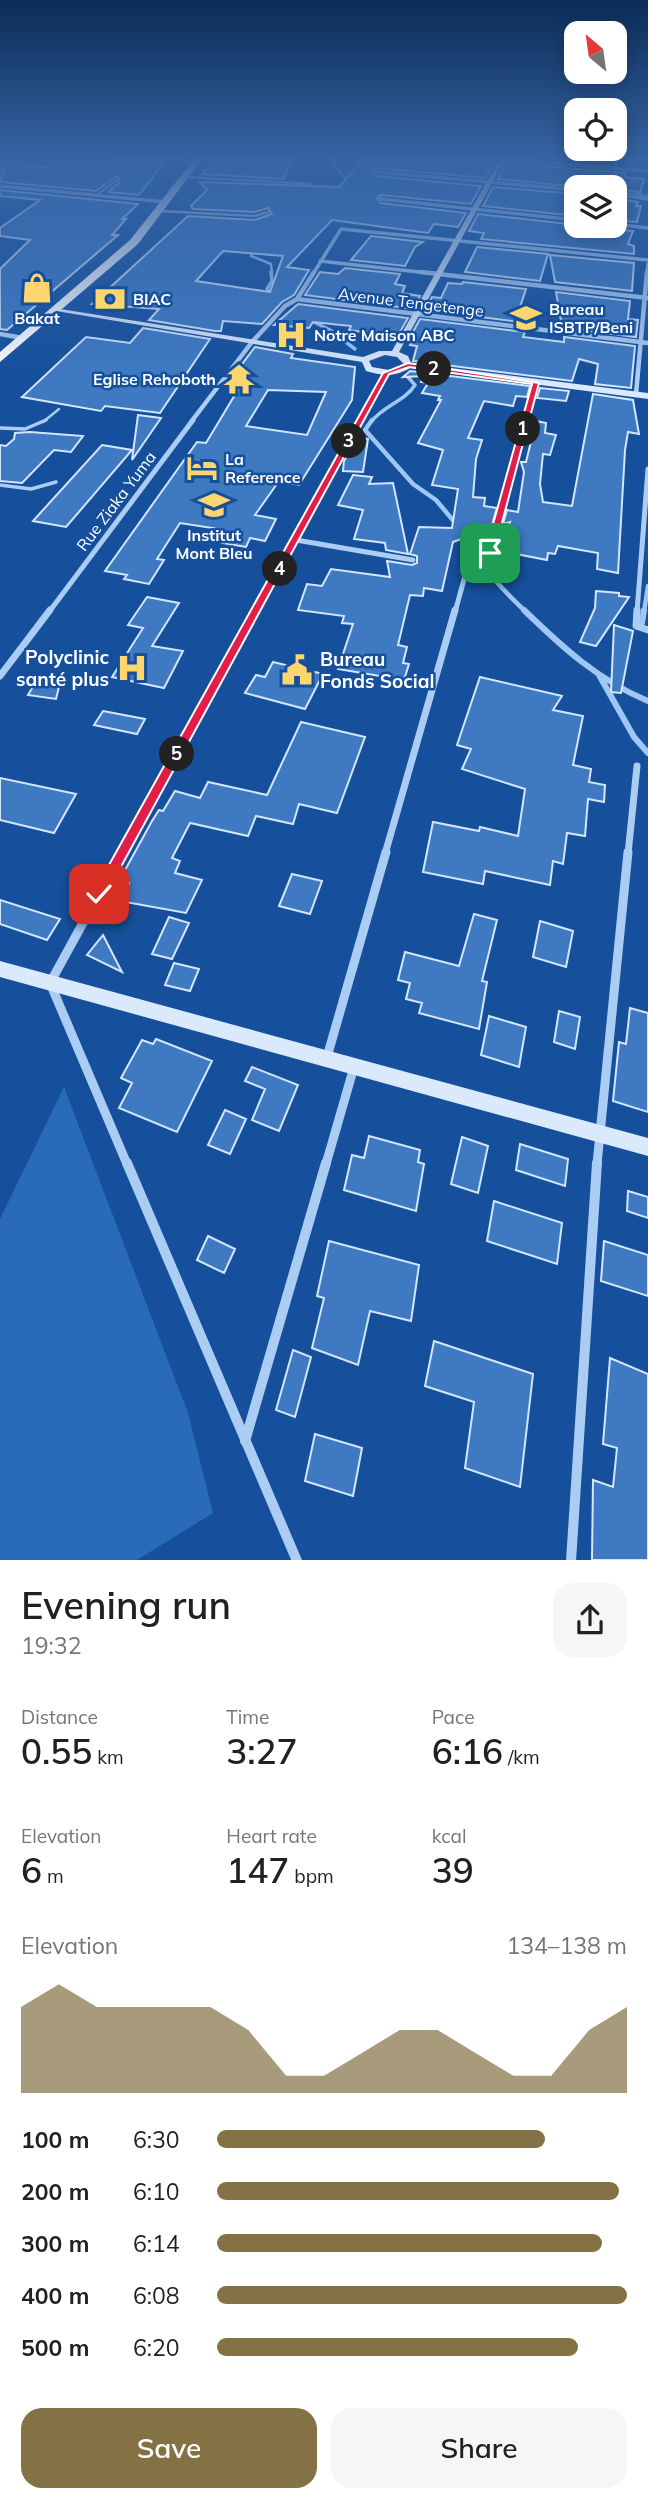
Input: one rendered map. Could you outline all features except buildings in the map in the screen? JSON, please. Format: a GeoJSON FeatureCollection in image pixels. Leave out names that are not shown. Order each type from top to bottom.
{"type":"FeatureCollection","features":[{"type":"Feature","properties":{"kind":"highway"},"geometry":{"type":"LineString","coordinates":[[0,358],[113,262],[141,231]]}},
{"type":"Feature","properties":{"kind":"street"},"geometry":{"type":"LineString","coordinates":[[295,301],[340,231]]}},
{"type":"Feature","properties":{"kind":"street"},"geometry":{"type":"LineString","coordinates":[[360,231],[648,262],[636,394]]}},
{"type":"Feature","properties":{"kind":"street"},"geometry":{"type":"LineString","coordinates":[[394,354],[460,231]]}},
{"type":"Feature","properties":{"kind":"street"},"geometry":{"type":"LineString","coordinates":[[320,261],[645,298]]}},
{"type":"Feature","properties":{"kind":"street","name":"Rue Ziaka Yuma"},"geometry":{"type":"LineString","coordinates":[[0,676],[252,342],[285,306],[295,301]]}},
{"type":"Feature","properties":{"kind":"street","name":"Avenue Tengetenge"},"geometry":{"type":"LineString","coordinates":[[295,301],[648,343]]}},
{"type":"Feature","properties":{"kind":"street"},"geometry":{"type":"LineString","coordinates":[[54,310],[365,360],[376,354],[394,354],[405,358],[408,365]]}},
{"type":"Feature","properties":{"kind":"street"},"geometry":{"type":"LineString","coordinates":[[0,334],[23,338]]}},
{"type":"Feature","properties":{"kind":"street"},"geometry":{"type":"LineString","coordinates":[[365,360],[369,369],[387,373],[400,371],[408,365],[648,396]]}},
{"type":"Feature","properties":{"kind":"street"},"geometry":{"type":"LineString","coordinates":[[50,983],[387,373]]}},
{"type":"Feature","properties":{"kind":"street"},"geometry":{"type":"LineString","coordinates":[[490,553],[536,383]]}},
{"type":"Feature","properties":{"kind":"street"},"geometry":{"type":"LineString","coordinates":[[648,469],[636,626],[648,630]]}},
{"type":"Feature","properties":{"kind":"street"},"geometry":{"type":"LineString","coordinates":[[296,540],[413,560]]}},
{"type":"Feature","properties":{"kind":"street"},"geometry":{"type":"LineString","coordinates":[[327,1057],[465,576]]}},
{"type":"Feature","properties":{"kind":"street"},"geometry":{"type":"LineString","coordinates":[[571,1560],[599,1133],[637,766]]}},
{"type":"Feature","properties":{"kind":"street"},"geometry":{"type":"LineString","coordinates":[[0,969],[648,1147]]}},
{"type":"Feature","properties":{"kind":"street"},"geometry":{"type":"LineString","coordinates":[[50,983],[297,1560]]}},
{"type":"Feature","properties":{"kind":"street"},"geometry":{"type":"LineString","coordinates":[[246,1441],[354,1066]]}},
{"type":"Feature","properties":{"kind":"lane"},"geometry":{"type":"LineString","coordinates":[[0,428],[19,431],[47,423],[59,409]]}},
{"type":"Feature","properties":{"kind":"lane"},"geometry":{"type":"LineString","coordinates":[[0,485],[31,489],[56,482]]}},
{"type":"Feature","properties":{"kind":"shaded area"},"geometry":{"type":"Polygon","coordinates":[[[64,1087],[188,1413],[213,1513],[137,1560],[0,1560],[0,1219],[64,1087]]]}},
{"type":"Feature","properties":{"kind":"waterway"},"geometry":{"type":"LineString","coordinates":[[253,248],[251,256],[271,264],[272,274]]}},
{"type":"Feature","properties":{"kind":"waterway"},"geometry":{"type":"LineString","coordinates":[[271,272],[272,281],[267,289],[273,296]]}},
{"type":"Feature","properties":{"kind":"waterway"},"geometry":{"type":"LineString","coordinates":[[306,318],[330,330],[355,349]]}},
{"type":"Feature","properties":{"kind":"waterway"},"geometry":{"type":"LineString","coordinates":[[371,422],[411,391],[415,385],[407,376]]}},
{"type":"Feature","properties":{"kind":"waterway"},"geometry":{"type":"LineString","coordinates":[[372,420],[365,430],[413,484],[436,500],[457,525]]}},
{"type":"Feature","properties":{"kind":"waterway"},"geometry":{"type":"LineString","coordinates":[[465,532],[476,538],[477,549],[487,569],[524,610]]}},
{"type":"Feature","properties":{"kind":"waterway"},"geometry":{"type":"LineString","coordinates":[[644,612],[648,586]]}},
{"type":"Feature","properties":{"kind":"waterway"},"geometry":{"type":"LineString","coordinates":[[524,610],[597,673],[648,701]]}},
{"type":"Feature","properties":{"kind":"waterway"},"geometry":{"type":"LineString","coordinates":[[642,623],[644,610]]}},
{"type":"Feature","properties":{"kind":"waterway"},"geometry":{"type":"LineString","coordinates":[[599,675],[634,737],[648,753]]}},
{"type":"Feature","properties":{"kind":"place","name":"Bakat"},"geometry":{"type":"Point","coordinates":[37,288]}},
{"type":"Feature","properties":{"kind":"place","name":"BIAC"},"geometry":{"type":"Point","coordinates":[110,299]}},
{"type":"Feature","properties":{"kind":"place","name":"Bureau ISBTP/Beni"},"geometry":{"type":"Point","coordinates":[526,318]}},
{"type":"Feature","properties":{"kind":"place","name":"Notre Maison ABC"},"geometry":{"type":"Point","coordinates":[291,335]}},
{"type":"Feature","properties":{"kind":"place","name":"Eglise Rehoboth"},"geometry":{"type":"Point","coordinates":[239,379]}},
{"type":"Feature","properties":{"kind":"place","name":"La Reference"},"geometry":{"type":"Point","coordinates":[202,468]}},
{"type":"Feature","properties":{"kind":"place","name":"Institut Mont Bleu"},"geometry":{"type":"Point","coordinates":[214,505]}},
{"type":"Feature","properties":{"kind":"place","name":"Polyclinic santé plus"},"geometry":{"type":"Point","coordinates":[132,668]}},
{"type":"Feature","properties":{"kind":"place","name":"Bureau Fonds Social"},"geometry":{"type":"Point","coordinates":[297,670]}},
{"type":"Feature","properties":{"kind":"route"},"geometry":{"type":"LineString","coordinates":[[99,894],[387,373],[400,371],[408,365],[536,383],[490,553]]}}]}
